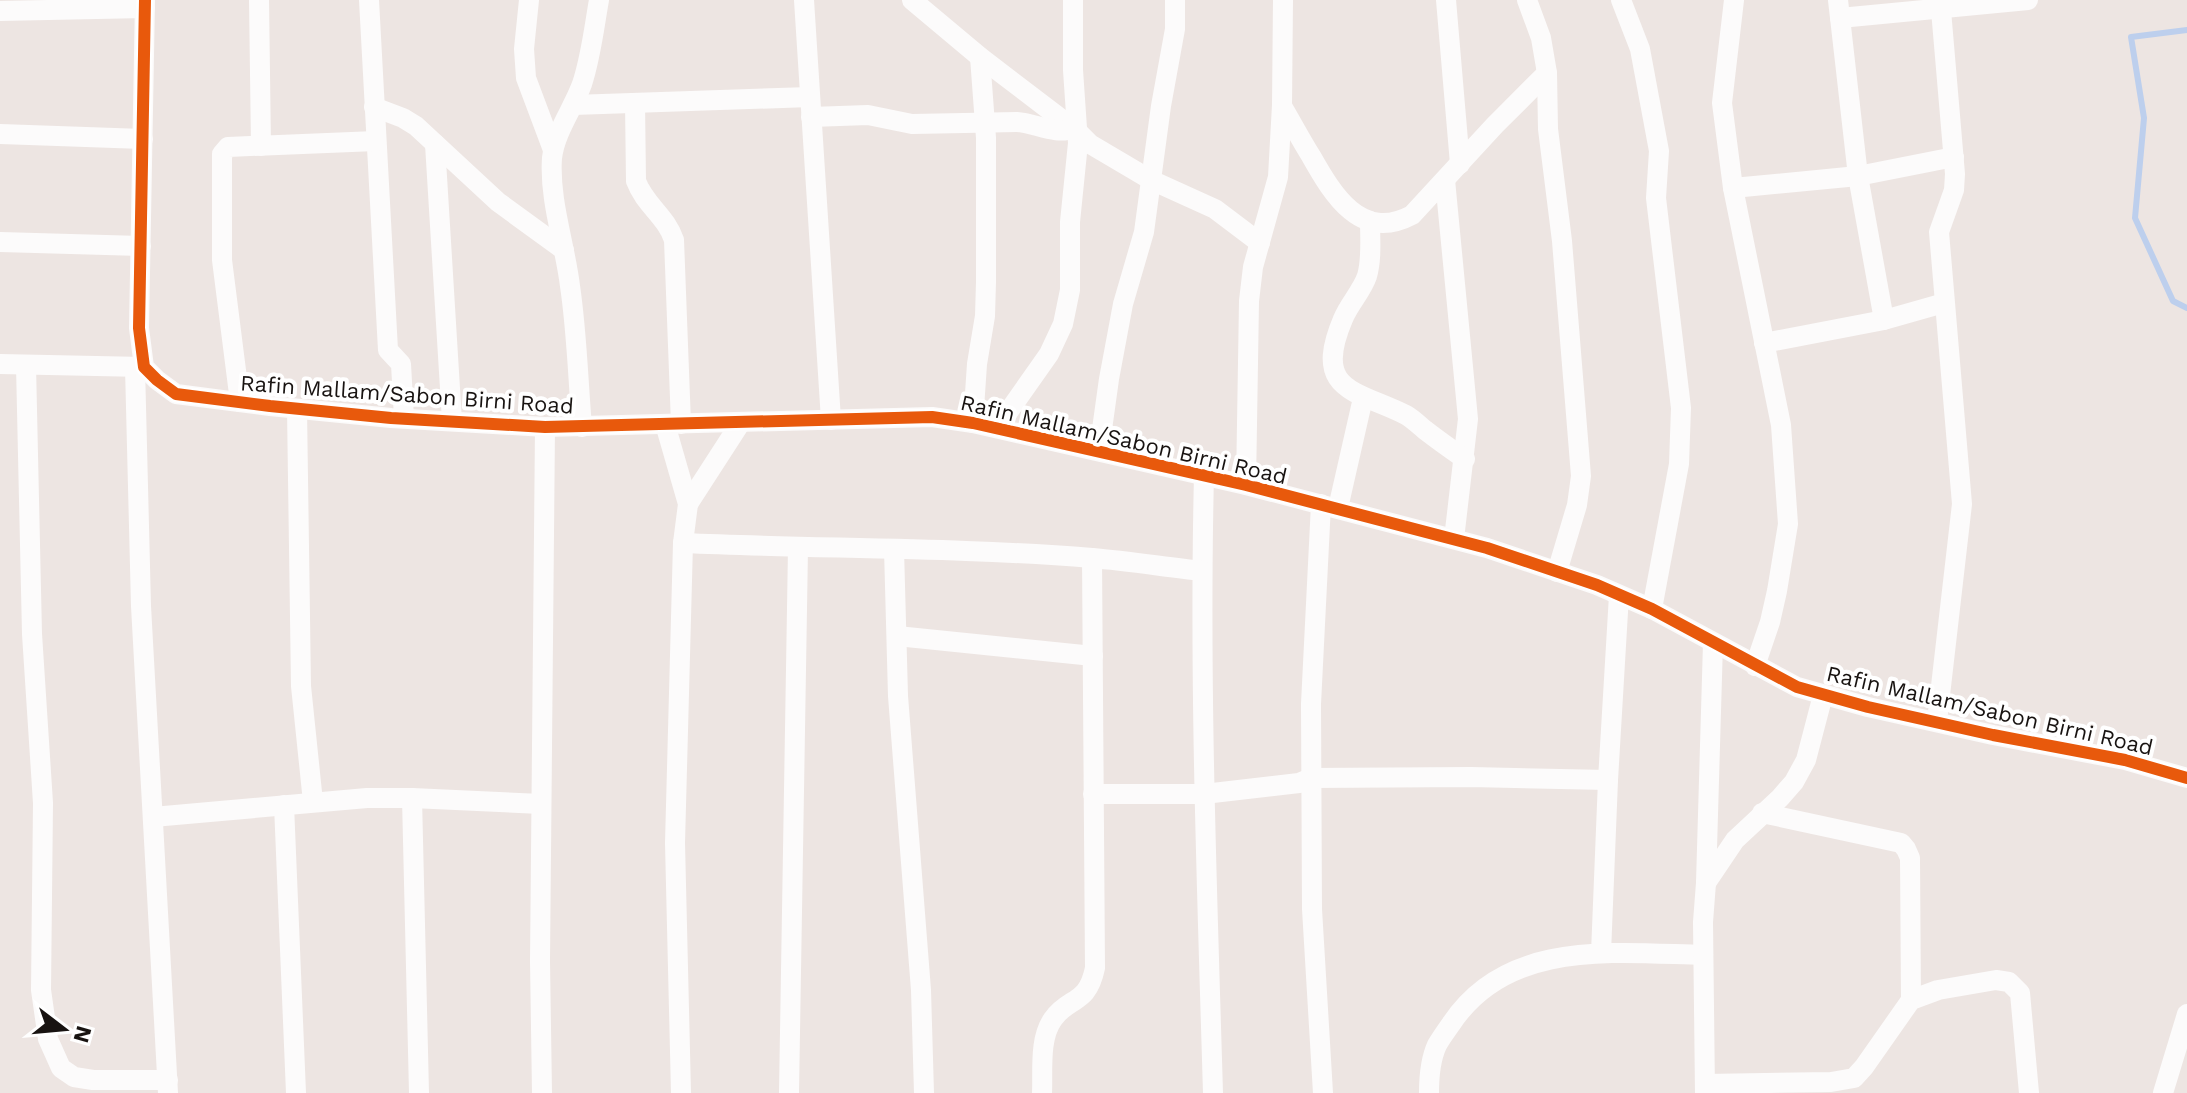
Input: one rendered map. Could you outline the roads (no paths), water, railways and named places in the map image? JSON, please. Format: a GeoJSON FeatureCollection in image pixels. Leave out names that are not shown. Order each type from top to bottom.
{"type":"FeatureCollection","features":[{"type":"Feature","properties":{"kind":"street"},"geometry":{"type":"LineString","coordinates":[[259,0],[261,146]]}},
{"type":"Feature","properties":{"kind":"street"},"geometry":{"type":"LineString","coordinates":[[369,0],[388,350],[401,364],[404,418]]}},
{"type":"Feature","properties":{"kind":"street"},"geometry":{"type":"LineString","coordinates":[[529,0],[524,49],[526,78],[553,150]]}},
{"type":"Feature","properties":{"kind":"street"},"geometry":{"type":"LineString","coordinates":[[582,427],[574,323],[552,175],[553,150],[582,83],[599,0]]}},
{"type":"Feature","properties":{"kind":"street"},"geometry":{"type":"LineString","coordinates":[[804,0],[831,420]]}},
{"type":"Feature","properties":{"kind":"street"},"geometry":{"type":"LineString","coordinates":[[912,0],[1090,144],[1151,180],[1215,209],[1260,243]]}},
{"type":"Feature","properties":{"kind":"street"},"geometry":{"type":"LineString","coordinates":[[997,428],[1049,354],[1063,324],[1070,290],[1070,222],[1077,163],[1073,0]]}},
{"type":"Feature","properties":{"kind":"street"},"geometry":{"type":"LineString","coordinates":[[1099,451],[1123,304],[1144,232],[1175,29],[1175,0]]}},
{"type":"Feature","properties":{"kind":"street"},"geometry":{"type":"LineString","coordinates":[[1246,485],[1249,301],[1253,267],[1278,177],[1283,0]]}},
{"type":"Feature","properties":{"kind":"street"},"geometry":{"type":"LineString","coordinates":[[1446,0],[1460,164]]}},
{"type":"Feature","properties":{"kind":"street"},"geometry":{"type":"LineString","coordinates":[[1527,0],[1541,38],[1547,73],[1548,129],[1562,241],[1581,476],[1577,505],[1557,572]]}},
{"type":"Feature","properties":{"kind":"street"},"geometry":{"type":"LineString","coordinates":[[1621,0],[1640,49],[1659,151],[1656,198],[1681,408],[1679,464],[1652,609]]}},
{"type":"Feature","properties":{"kind":"street"},"geometry":{"type":"LineString","coordinates":[[1734,0],[1722,103],[1733,188],[1781,425],[1788,524],[1770,622],[1755,666]]}},
{"type":"Feature","properties":{"kind":"street"},"geometry":{"type":"LineString","coordinates":[[1884,320],[1858,176],[1839,9],[1941,10],[2028,0]]}},
{"type":"Feature","properties":{"kind":"street"},"geometry":{"type":"LineString","coordinates":[[0,11],[145,4],[139,328],[141,606],[168,1087],[74,1077],[61,1068],[48,1039],[41,990],[43,803],[32,634],[26,365]]}},
{"type":"Feature","properties":{"kind":"street"},"geometry":{"type":"LineString","coordinates":[[1937,721],[1962,504],[1939,232],[1954,190],[1941,10]]}},
{"type":"Feature","properties":{"kind":"street"},"geometry":{"type":"LineString","coordinates":[[973,423],[977,364],[985,316],[985,123],[980,57]]}},
{"type":"Feature","properties":{"kind":"street"},"geometry":{"type":"LineString","coordinates":[[1282,105],[1332,192],[1351,212],[1370,221],[1393,222],[1412,215],[1547,73]]}},
{"type":"Feature","properties":{"kind":"street"},"geometry":{"type":"LineString","coordinates":[[573,105],[635,103],[811,107],[912,124],[1028,122],[1062,132],[1075,129]]}},
{"type":"Feature","properties":{"kind":"street"},"geometry":{"type":"LineString","coordinates":[[635,103],[636,181],[640,192],[670,227],[674,240],[673,424],[688,504],[683,543],[675,843],[681,1093]]}},
{"type":"Feature","properties":{"kind":"street"},"geometry":{"type":"LineString","coordinates":[[374,107],[416,126],[498,202],[564,250]]}},
{"type":"Feature","properties":{"kind":"street"},"geometry":{"type":"LineString","coordinates":[[0,134],[143,139]]}},
{"type":"Feature","properties":{"kind":"street"},"geometry":{"type":"LineString","coordinates":[[240,402],[224,283],[222,154],[228,147],[376,141]]}},
{"type":"Feature","properties":{"kind":"street"},"geometry":{"type":"LineString","coordinates":[[435,144],[452,421]]}},
{"type":"Feature","properties":{"kind":"street"},"geometry":{"type":"LineString","coordinates":[[1733,188],[1858,176],[1954,157]]}},
{"type":"Feature","properties":{"kind":"street"},"geometry":{"type":"LineString","coordinates":[[1445,180],[1468,419],[1454,539]]}},
{"type":"Feature","properties":{"kind":"street"},"geometry":{"type":"LineString","coordinates":[[1370,221],[1370,258],[1366,278],[1344,316],[1334,343],[1334,371],[1339,381],[1363,398],[1410,417],[1465,459]]}},
{"type":"Feature","properties":{"kind":"street"},"geometry":{"type":"LineString","coordinates":[[0,242],[141,246]]}},
{"type":"Feature","properties":{"kind":"street"},"geometry":{"type":"LineString","coordinates":[[1764,343],[1884,320],[1944,303]]}},
{"type":"Feature","properties":{"kind":"street"},"geometry":{"type":"LineString","coordinates":[[0,364],[140,367]]}},
{"type":"Feature","properties":{"kind":"street","name":"Rafin Mallam/Sabon Birni Road"},"geometry":{"type":"LineString","coordinates":[[140,367],[176,394],[404,418],[545,427],[932,417],[973,423],[1246,485],[1487,548],[1652,609],[1797,687],[1868,707],[1993,735],[2125,760],[2187,778]]}},
{"type":"Feature","properties":{"kind":"street"},"geometry":{"type":"LineString","coordinates":[[1323,1093],[1312,909],[1311,704],[1330,506],[1363,398]]}},
{"type":"Feature","properties":{"kind":"street"},"geometry":{"type":"LineString","coordinates":[[297,409],[301,686],[313,802]]}},
{"type":"Feature","properties":{"kind":"street"},"geometry":{"type":"LineString","coordinates":[[688,504],[741,422]]}},
{"type":"Feature","properties":{"kind":"street"},"geometry":{"type":"LineString","coordinates":[[542,1093],[540,961],[545,427]]}},
{"type":"Feature","properties":{"kind":"street"},"geometry":{"type":"LineString","coordinates":[[1204,475],[1204,794],[1213,1093]]}},
{"type":"Feature","properties":{"kind":"street"},"geometry":{"type":"LineString","coordinates":[[683,543],[1092,558],[1202,571]]}},
{"type":"Feature","properties":{"kind":"street"},"geometry":{"type":"LineString","coordinates":[[789,1093],[798,548]]}},
{"type":"Feature","properties":{"kind":"street"},"geometry":{"type":"LineString","coordinates":[[894,549],[898,696],[921,990],[924,1093]]}},
{"type":"Feature","properties":{"kind":"street"},"geometry":{"type":"LineString","coordinates":[[1042,1093],[1048,1028],[1060,1011],[1081,998],[1093,981],[1095,968],[1092,558]]}},
{"type":"Feature","properties":{"kind":"street"},"geometry":{"type":"LineString","coordinates":[[1601,953],[1619,595]]}},
{"type":"Feature","properties":{"kind":"street"},"geometry":{"type":"LineString","coordinates":[[897,636],[1093,656]]}},
{"type":"Feature","properties":{"kind":"street"},"geometry":{"type":"LineString","coordinates":[[1713,643],[1703,922],[1705,1088],[1831,1082],[1854,1078],[1911,1000],[1938,990],[1996,980],[2009,982],[2020,993],[2029,1093]]}},
{"type":"Feature","properties":{"kind":"street"},"geometry":{"type":"LineString","coordinates":[[1706,883],[1735,840],[1794,782],[1806,760],[1823,695]]}},
{"type":"Feature","properties":{"kind":"street"},"geometry":{"type":"LineString","coordinates":[[1093,794],[1204,794],[1299,783],[1311,778],[1608,780]]}},
{"type":"Feature","properties":{"kind":"street"},"geometry":{"type":"LineString","coordinates":[[153,817],[367,798],[541,804]]}},
{"type":"Feature","properties":{"kind":"street"},"geometry":{"type":"LineString","coordinates":[[412,798],[419,1093]]}},
{"type":"Feature","properties":{"kind":"street"},"geometry":{"type":"LineString","coordinates":[[284,805],[296,1093]]}},
{"type":"Feature","properties":{"kind":"street"},"geometry":{"type":"LineString","coordinates":[[1762,813],[1901,843],[1906,849],[1910,858],[1911,1000]]}},
{"type":"Feature","properties":{"kind":"street"},"geometry":{"type":"LineString","coordinates":[[1429,1093],[1435,1047],[1462,1007],[1481,989],[1523,967],[1553,957],[1601,953],[1703,955]]}},
{"type":"Feature","properties":{"kind":"street"},"geometry":{"type":"LineString","coordinates":[[2163,1093],[2187,1014]]}},
{"type":"Feature","properties":{"kind":"waterway"},"geometry":{"type":"LineString","coordinates":[[2187,30],[2131,37],[2144,118],[2135,218],[2173,301],[2187,308]]}}]}
